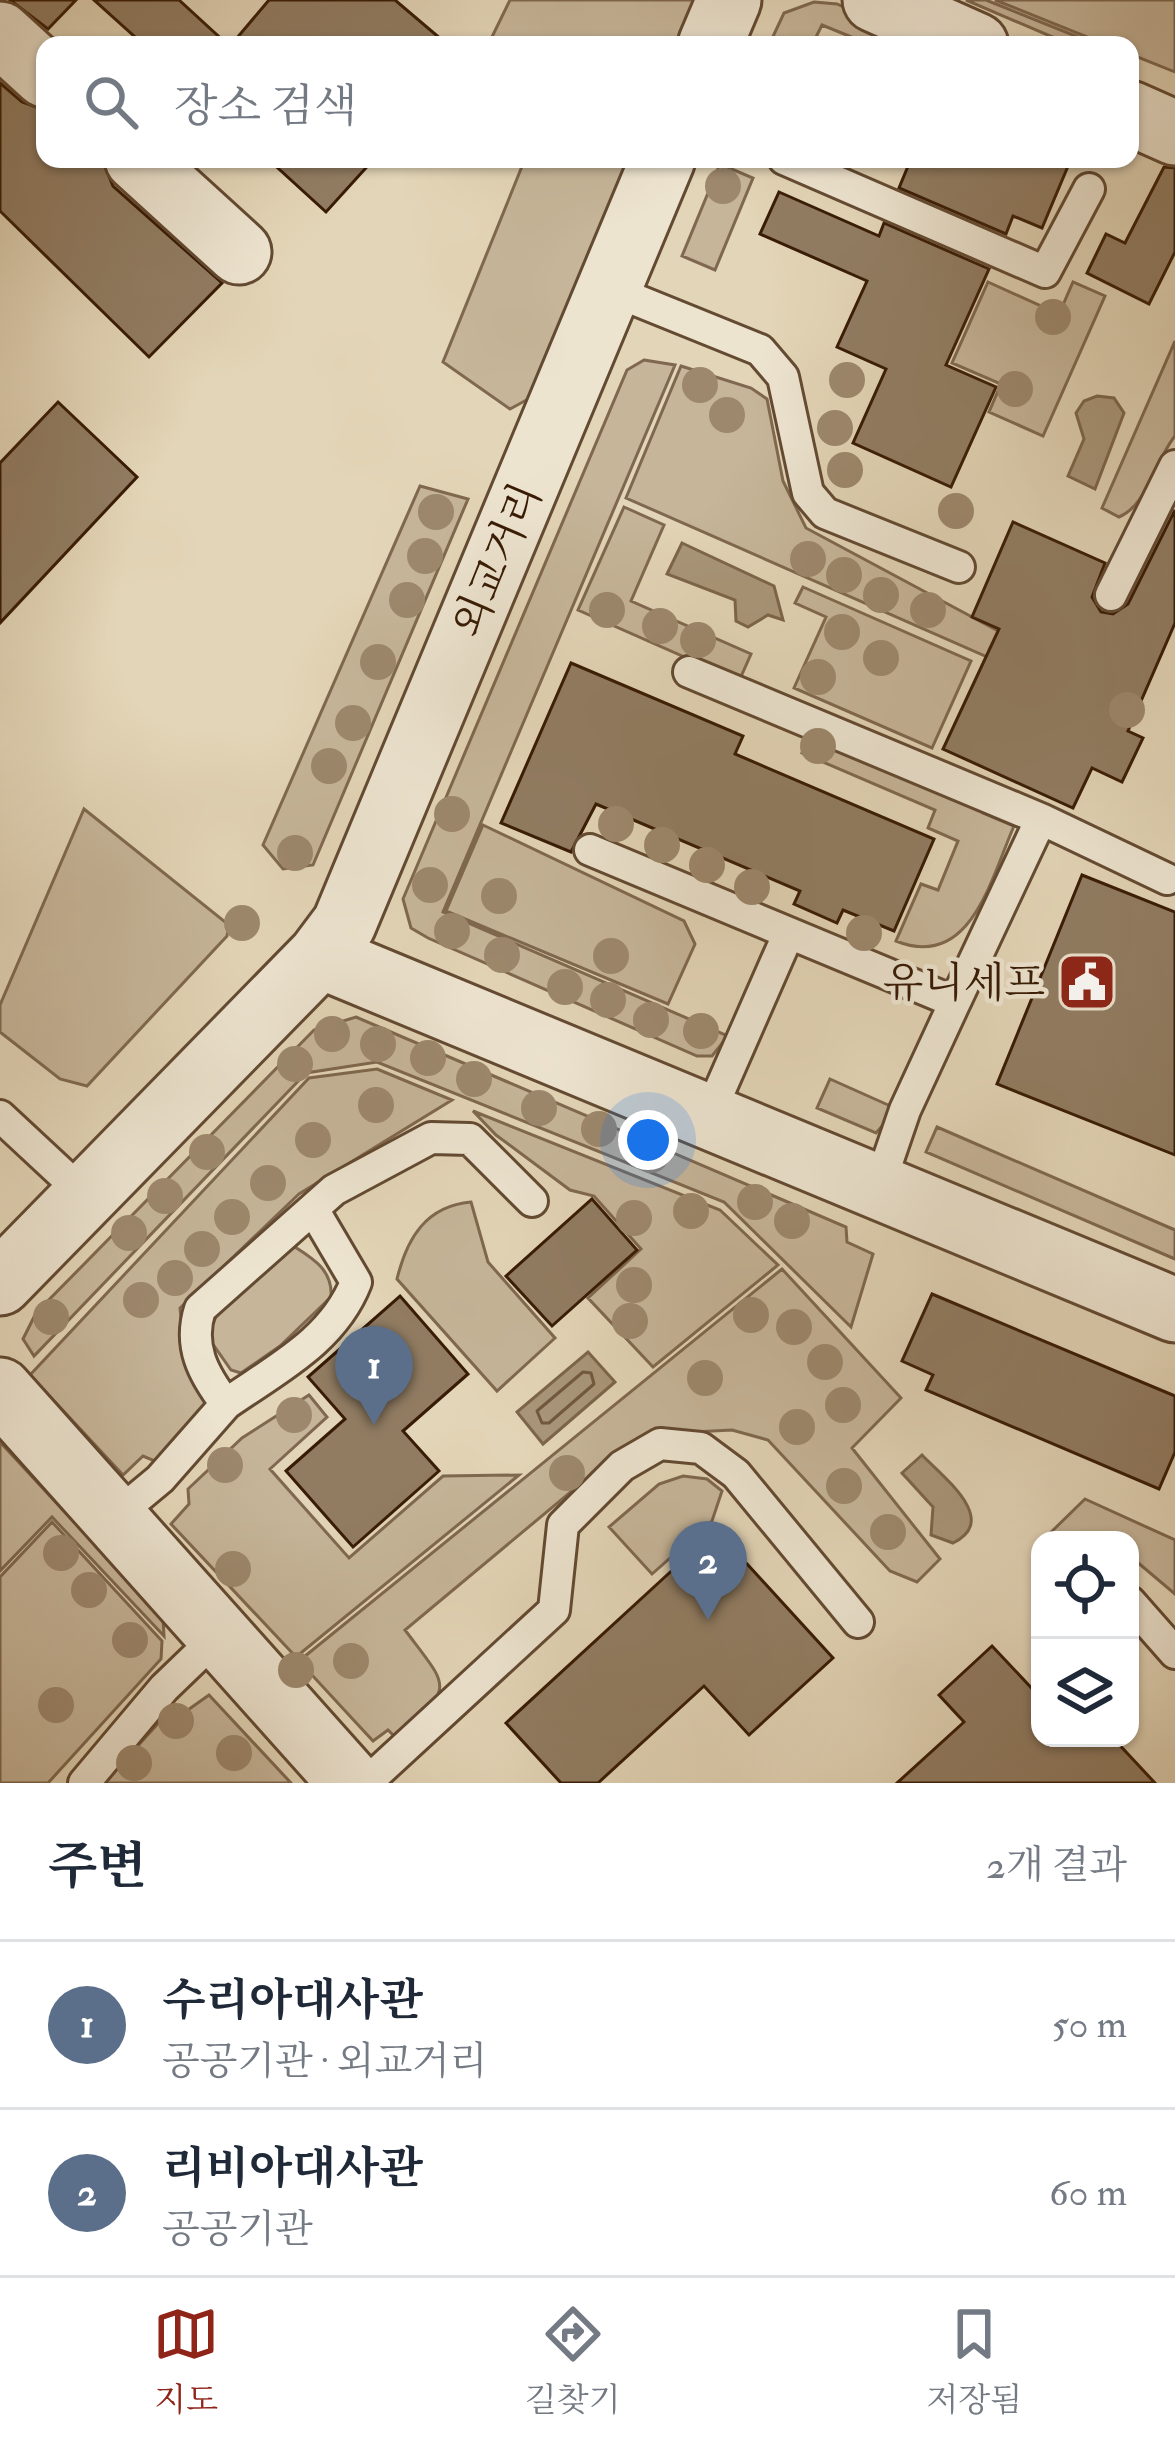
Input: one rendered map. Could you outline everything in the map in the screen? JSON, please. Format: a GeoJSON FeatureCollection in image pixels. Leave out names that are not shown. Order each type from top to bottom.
{"type":"FeatureCollection","features":[{"type":"Feature","properties":{"kind":"street"},"geometry":{"type":"LineString","coordinates":[[714,36],[729,0]]}},
{"type":"Feature","properties":{"kind":"street"},"geometry":{"type":"LineString","coordinates":[[875,0],[956,36]]}},
{"type":"Feature","properties":{"kind":"street"},"geometry":{"type":"LineString","coordinates":[[0,34],[36,67]]}},
{"type":"Feature","properties":{"kind":"street"},"geometry":{"type":"LineString","coordinates":[[1139,117],[1175,133]]}},
{"type":"Feature","properties":{"kind":"street"},"geometry":{"type":"LineString","coordinates":[[147,168],[239,252]]}},
{"type":"Feature","properties":{"kind":"street","name":"외교거리"},"geometry":{"type":"LineString","coordinates":[[0,1283],[320,956],[344,924],[659,168]]}},
{"type":"Feature","properties":{"kind":"street"},"geometry":{"type":"LineString","coordinates":[[320,956],[1175,1310]]}},
{"type":"Feature","properties":{"kind":"street"},"geometry":{"type":"LineString","coordinates":[[0,1390],[351,1783]]}},
{"type":"Feature","properties":{"kind":"lane"},"geometry":{"type":"LineString","coordinates":[[805,168],[1045,272],[1089,189]]}},
{"type":"Feature","properties":{"kind":"lane"},"geometry":{"type":"LineString","coordinates":[[609,289],[760,350],[783,377],[808,493],[825,513],[959,567]]}},
{"type":"Feature","properties":{"kind":"lane"},"geometry":{"type":"LineString","coordinates":[[1111,595],[1175,466]]}},
{"type":"Feature","properties":{"kind":"lane"},"geometry":{"type":"LineString","coordinates":[[689,672],[1040,818],[1167,879]]}},
{"type":"Feature","properties":{"kind":"lane"},"geometry":{"type":"LineString","coordinates":[[879,1186],[905,1110],[1040,818]]}},
{"type":"Feature","properties":{"kind":"lane"},"geometry":{"type":"LineString","coordinates":[[590,850],[787,937],[955,1002]]}},
{"type":"Feature","properties":{"kind":"lane"},"geometry":{"type":"LineString","coordinates":[[708,1117],[787,937]]}},
{"type":"Feature","properties":{"kind":"lane"},"geometry":{"type":"LineString","coordinates":[[0,1116],[86,1196]]}},
{"type":"Feature","properties":{"kind":"lane"},"geometry":{"type":"LineString","coordinates":[[226,1404],[198,1358],[192,1333],[200,1309],[334,1190],[431,1138],[470,1139],[532,1202]]}},
{"type":"Feature","properties":{"kind":"lane"},"geometry":{"type":"LineString","coordinates":[[113,1518],[160,1479],[226,1404],[321,1338],[345,1310],[356,1282],[314,1209]]}},
{"type":"Feature","properties":{"kind":"lane"},"geometry":{"type":"LineString","coordinates":[[367,1783],[554,1610],[563,1525],[622,1466],[660,1444],[701,1448],[736,1474],[858,1622]]}},
{"type":"Feature","properties":{"kind":"lane"},"geometry":{"type":"LineString","coordinates":[[1139,1612],[1175,1653]]}},
{"type":"Feature","properties":{"kind":"lane"},"geometry":{"type":"LineString","coordinates":[[84,1783],[164,1688],[219,1635]]}},
{"type":"Feature","properties":{"kind":"shaded area"},"geometry":{"type":"Polygon","coordinates":[[[510,0],[700,0],[685,36],[492,36],[510,0]]]}},
{"type":"Feature","properties":{"kind":"shaded area"},"geometry":{"type":"Polygon","coordinates":[[[966,0],[986,0],[1076,36],[1050,36],[966,0]]]}},
{"type":"Feature","properties":{"kind":"shaded area"},"geometry":{"type":"Polygon","coordinates":[[[995,0],[1175,0],[1175,72],[1139,58],[1139,36],[1085,36],[995,0]]]}},
{"type":"Feature","properties":{"kind":"shaded area"},"geometry":{"type":"Polygon","coordinates":[[[814,2],[837,4],[908,36],[849,36],[822,25],[816,36],[773,36],[784,13],[814,2]]]}},
{"type":"Feature","properties":{"kind":"shaded area"},"geometry":{"type":"Polygon","coordinates":[[[521,168],[628,168],[532,397],[510,409],[443,362],[521,168]]]}},
{"type":"Feature","properties":{"kind":"shaded area"},"geometry":{"type":"Polygon","coordinates":[[[718,168],[753,178],[715,270],[682,256],[718,168]]]}},
{"type":"Feature","properties":{"kind":"shaded area"},"geometry":{"type":"Polygon","coordinates":[[[988,282],[1059,314],[1073,282],[1105,296],[1043,436],[989,412],[1001,384],[952,363],[988,282]]]}},
{"type":"Feature","properties":{"kind":"shaded area"},"geometry":{"type":"Polygon","coordinates":[[[1175,341],[1175,436],[1137,503],[1119,517],[1102,508],[1175,341]]]}},
{"type":"Feature","properties":{"kind":"shaded area"},"geometry":{"type":"Polygon","coordinates":[[[644,360],[675,365],[443,912],[728,1036],[712,1056],[697,1056],[428,938],[411,928],[403,899],[627,370],[644,360]]]}},
{"type":"Feature","properties":{"kind":"shaded area"},"geometry":{"type":"Polygon","coordinates":[[[681,366],[751,388],[767,399],[783,481],[806,528],[1028,647],[1017,670],[626,498],[681,366]]]}},
{"type":"Feature","properties":{"kind":"shaded area"},"geometry":{"type":"Polygon","coordinates":[[[420,486],[468,499],[313,865],[283,869],[263,845],[420,486]]]}},
{"type":"Feature","properties":{"kind":"shaded area"},"geometry":{"type":"Polygon","coordinates":[[[624,507],[664,525],[631,601],[751,654],[739,681],[578,610],[624,507]]]}},
{"type":"Feature","properties":{"kind":"shaded area"},"geometry":{"type":"Polygon","coordinates":[[[803,587],[971,661],[932,748],[794,688],[826,617],[795,603],[803,587]]]}},
{"type":"Feature","properties":{"kind":"shaded area"},"geometry":{"type":"Polygon","coordinates":[[[812,730],[986,804],[983,813],[1014,826],[986,893],[960,932],[943,943],[922,947],[896,941],[921,884],[938,890],[958,841],[928,828],[935,810],[802,753],[812,730]]]}},
{"type":"Feature","properties":{"kind":"shaded area"},"geometry":{"type":"Polygon","coordinates":[[[84,809],[229,925],[227,936],[87,1086],[60,1079],[0,1032],[0,1005],[84,809]]]}},
{"type":"Feature","properties":{"kind":"shaded area"},"geometry":{"type":"Polygon","coordinates":[[[483,825],[684,921],[695,944],[668,1004],[446,911],[483,825]]]}},
{"type":"Feature","properties":{"kind":"shaded area"},"geometry":{"type":"Polygon","coordinates":[[[356,1017],[846,1227],[847,1242],[873,1254],[851,1327],[724,1202],[377,1062],[306,1073],[34,1356],[23,1339],[36,1313],[314,1030],[356,1017]]]}},
{"type":"Feature","properties":{"kind":"shaded area"},"geometry":{"type":"Polygon","coordinates":[[[377,1069],[452,1100],[299,1194],[180,1308],[185,1361],[208,1405],[157,1462],[143,1456],[123,1475],[30,1375],[309,1078],[377,1069]]]}},
{"type":"Feature","properties":{"kind":"shaded area"},"geometry":{"type":"Polygon","coordinates":[[[830,1079],[897,1109],[876,1133],[817,1108],[830,1079]]]}},
{"type":"Feature","properties":{"kind":"shaded area"},"geometry":{"type":"Polygon","coordinates":[[[473,1111],[720,1210],[778,1265],[653,1367],[588,1298],[641,1249],[594,1196],[570,1190],[496,1135],[473,1111]]]}},
{"type":"Feature","properties":{"kind":"shaded area"},"geometry":{"type":"Polygon","coordinates":[[[937,1127],[1175,1230],[1175,1259],[926,1152],[937,1127]]]}},
{"type":"Feature","properties":{"kind":"shaded area"},"geometry":{"type":"Polygon","coordinates":[[[471,1202],[488,1262],[555,1338],[497,1391],[397,1279],[406,1250],[430,1217],[471,1202]]]}},
{"type":"Feature","properties":{"kind":"shaded area"},"geometry":{"type":"Polygon","coordinates":[[[295,1247],[325,1273],[331,1297],[280,1346],[241,1373],[231,1370],[210,1340],[219,1311],[253,1272],[295,1247]]]}},
{"type":"Feature","properties":{"kind":"shaded area"},"geometry":{"type":"Polygon","coordinates":[[[782,1269],[901,1398],[852,1448],[940,1559],[917,1582],[890,1571],[768,1440],[732,1430],[654,1434],[621,1450],[405,1630],[438,1676],[440,1687],[429,1708],[398,1740],[388,1730],[373,1741],[299,1661],[782,1269]]]}},
{"type":"Feature","properties":{"kind":"shaded area"},"geometry":{"type":"Polygon","coordinates":[[[309,1395],[327,1417],[270,1469],[349,1558],[443,1476],[519,1475],[296,1657],[171,1524],[189,1504],[188,1489],[242,1438],[309,1395]]]}},
{"type":"Feature","properties":{"kind":"shaded area"},"geometry":{"type":"Polygon","coordinates":[[[0,1442],[163,1618],[164,1636],[52,1517],[0,1571],[0,1442]]]}},
{"type":"Feature","properties":{"kind":"shaded area"},"geometry":{"type":"Polygon","coordinates":[[[683,1476],[707,1479],[722,1491],[712,1521],[652,1574],[609,1527],[659,1484],[683,1476]]]}},
{"type":"Feature","properties":{"kind":"shaded area"},"geometry":{"type":"Polygon","coordinates":[[[1085,1499],[1175,1540],[1175,1594],[1139,1564],[1139,1531],[1052,1531],[1085,1499]]]}},
{"type":"Feature","properties":{"kind":"shaded area"},"geometry":{"type":"Polygon","coordinates":[[[52,1522],[162,1641],[161,1659],[48,1783],[0,1783],[0,1577],[52,1522]]]}},
{"type":"Feature","properties":{"kind":"shaded area"},"geometry":{"type":"Polygon","coordinates":[[[209,1695],[291,1783],[104,1783],[173,1707],[185,1712],[209,1695]]]}},
{"type":"Feature","properties":{"kind":"water"},"geometry":{"type":"Polygon","coordinates":[[[1097,396],[1114,398],[1124,413],[1095,489],[1068,476],[1084,439],[1076,413],[1084,401],[1097,396]]]}},
{"type":"Feature","properties":{"kind":"water"},"geometry":{"type":"Polygon","coordinates":[[[682,543],[774,586],[783,620],[768,615],[748,627],[736,621],[735,600],[667,574],[682,543]]]}},
{"type":"Feature","properties":{"kind":"water"},"geometry":{"type":"Polygon","coordinates":[[[588,1352],[615,1382],[543,1444],[517,1412],[588,1352]]]}},
{"type":"Feature","properties":{"kind":"water"},"geometry":{"type":"Polygon","coordinates":[[[922,1455],[970,1511],[966,1534],[953,1543],[931,1535],[933,1507],[902,1473],[922,1455]]]}},
{"type":"Feature","properties":{"kind":"building"},"geometry":{"type":"Polygon","coordinates":[[[10,0],[76,0],[48,29],[10,0]]]}},
{"type":"Feature","properties":{"kind":"building"},"geometry":{"type":"Polygon","coordinates":[[[94,0],[179,0],[218,36],[134,36],[94,0]]]}},
{"type":"Feature","properties":{"kind":"building"},"geometry":{"type":"Polygon","coordinates":[[[269,0],[395,0],[437,36],[239,36],[269,0]]]}},
{"type":"Feature","properties":{"kind":"building"},"geometry":{"type":"Polygon","coordinates":[[[0,83],[22,102],[36,107],[36,168],[106,168],[113,186],[222,283],[149,357],[0,211],[0,83]]]}},
{"type":"Feature","properties":{"kind":"building"},"geometry":{"type":"Polygon","coordinates":[[[1164,167],[1175,168],[1175,252],[1149,304],[1087,273],[1106,234],[1125,243],[1164,167]]]}},
{"type":"Feature","properties":{"kind":"building"},"geometry":{"type":"Polygon","coordinates":[[[278,168],[366,168],[326,212],[278,168]]]}},
{"type":"Feature","properties":{"kind":"building"},"geometry":{"type":"Polygon","coordinates":[[[907,168],[1067,168],[1042,228],[1013,216],[1006,234],[899,188],[907,168]]]}},
{"type":"Feature","properties":{"kind":"building"},"geometry":{"type":"Polygon","coordinates":[[[779,192],[879,236],[884,223],[989,269],[946,365],[996,387],[951,487],[853,443],[886,369],[837,347],[867,281],[760,234],[779,192]]]}},
{"type":"Feature","properties":{"kind":"building"},"geometry":{"type":"Polygon","coordinates":[[[58,402],[137,477],[0,623],[0,463],[58,402]]]}},
{"type":"Feature","properties":{"kind":"building"},"geometry":{"type":"Polygon","coordinates":[[[1175,510],[1175,623],[1128,731],[1143,738],[1122,782],[1092,768],[1073,808],[943,749],[999,629],[972,617],[1013,522],[1105,563],[1092,597],[1101,612],[1113,614],[1128,604],[1175,510]]]}},
{"type":"Feature","properties":{"kind":"building"},"geometry":{"type":"Polygon","coordinates":[[[571,663],[743,736],[735,754],[934,839],[894,931],[843,910],[837,923],[794,904],[800,891],[596,804],[571,852],[501,823],[571,663]]]}},
{"type":"Feature","properties":{"kind":"building"},"geometry":{"type":"Polygon","coordinates":[[[1082,875],[1175,912],[1175,1155],[997,1084],[1082,875]]]}},
{"type":"Feature","properties":{"kind":"building"},"geometry":{"type":"Polygon","coordinates":[[[592,1199],[637,1250],[552,1326],[506,1276],[592,1199]]]}},
{"type":"Feature","properties":{"kind":"building"},"geometry":{"type":"Polygon","coordinates":[[[932,1294],[1175,1396],[1175,1452],[1159,1489],[926,1390],[933,1375],[902,1361],[932,1294]]]}},
{"type":"Feature","properties":{"kind":"building"},"geometry":{"type":"Polygon","coordinates":[[[400,1296],[468,1374],[403,1431],[439,1471],[353,1547],[286,1471],[345,1419],[308,1377],[400,1296]]]}},
{"type":"Feature","properties":{"kind":"building"},"geometry":{"type":"Polygon","coordinates":[[[716,1530],[833,1658],[749,1735],[704,1686],[598,1783],[561,1783],[506,1723],[716,1530]]]}},
{"type":"Feature","properties":{"kind":"building"},"geometry":{"type":"Polygon","coordinates":[[[992,1646],[1031,1687],[1031,1747],[1121,1747],[1155,1783],[897,1783],[964,1722],[939,1695],[992,1646]]]}},
{"type":"Feature","properties":{"kind":"place","name":"유니세프"},"geometry":{"type":"Point","coordinates":[1087,982]}},
{"type":"Feature","properties":{"kind":"place","name":"수리아대사관"},"geometry":{"type":"Point","coordinates":[374,1425]}},
{"type":"Feature","properties":{"kind":"place","name":"리비아대사관"},"geometry":{"type":"Point","coordinates":[708,1620]}}]}
